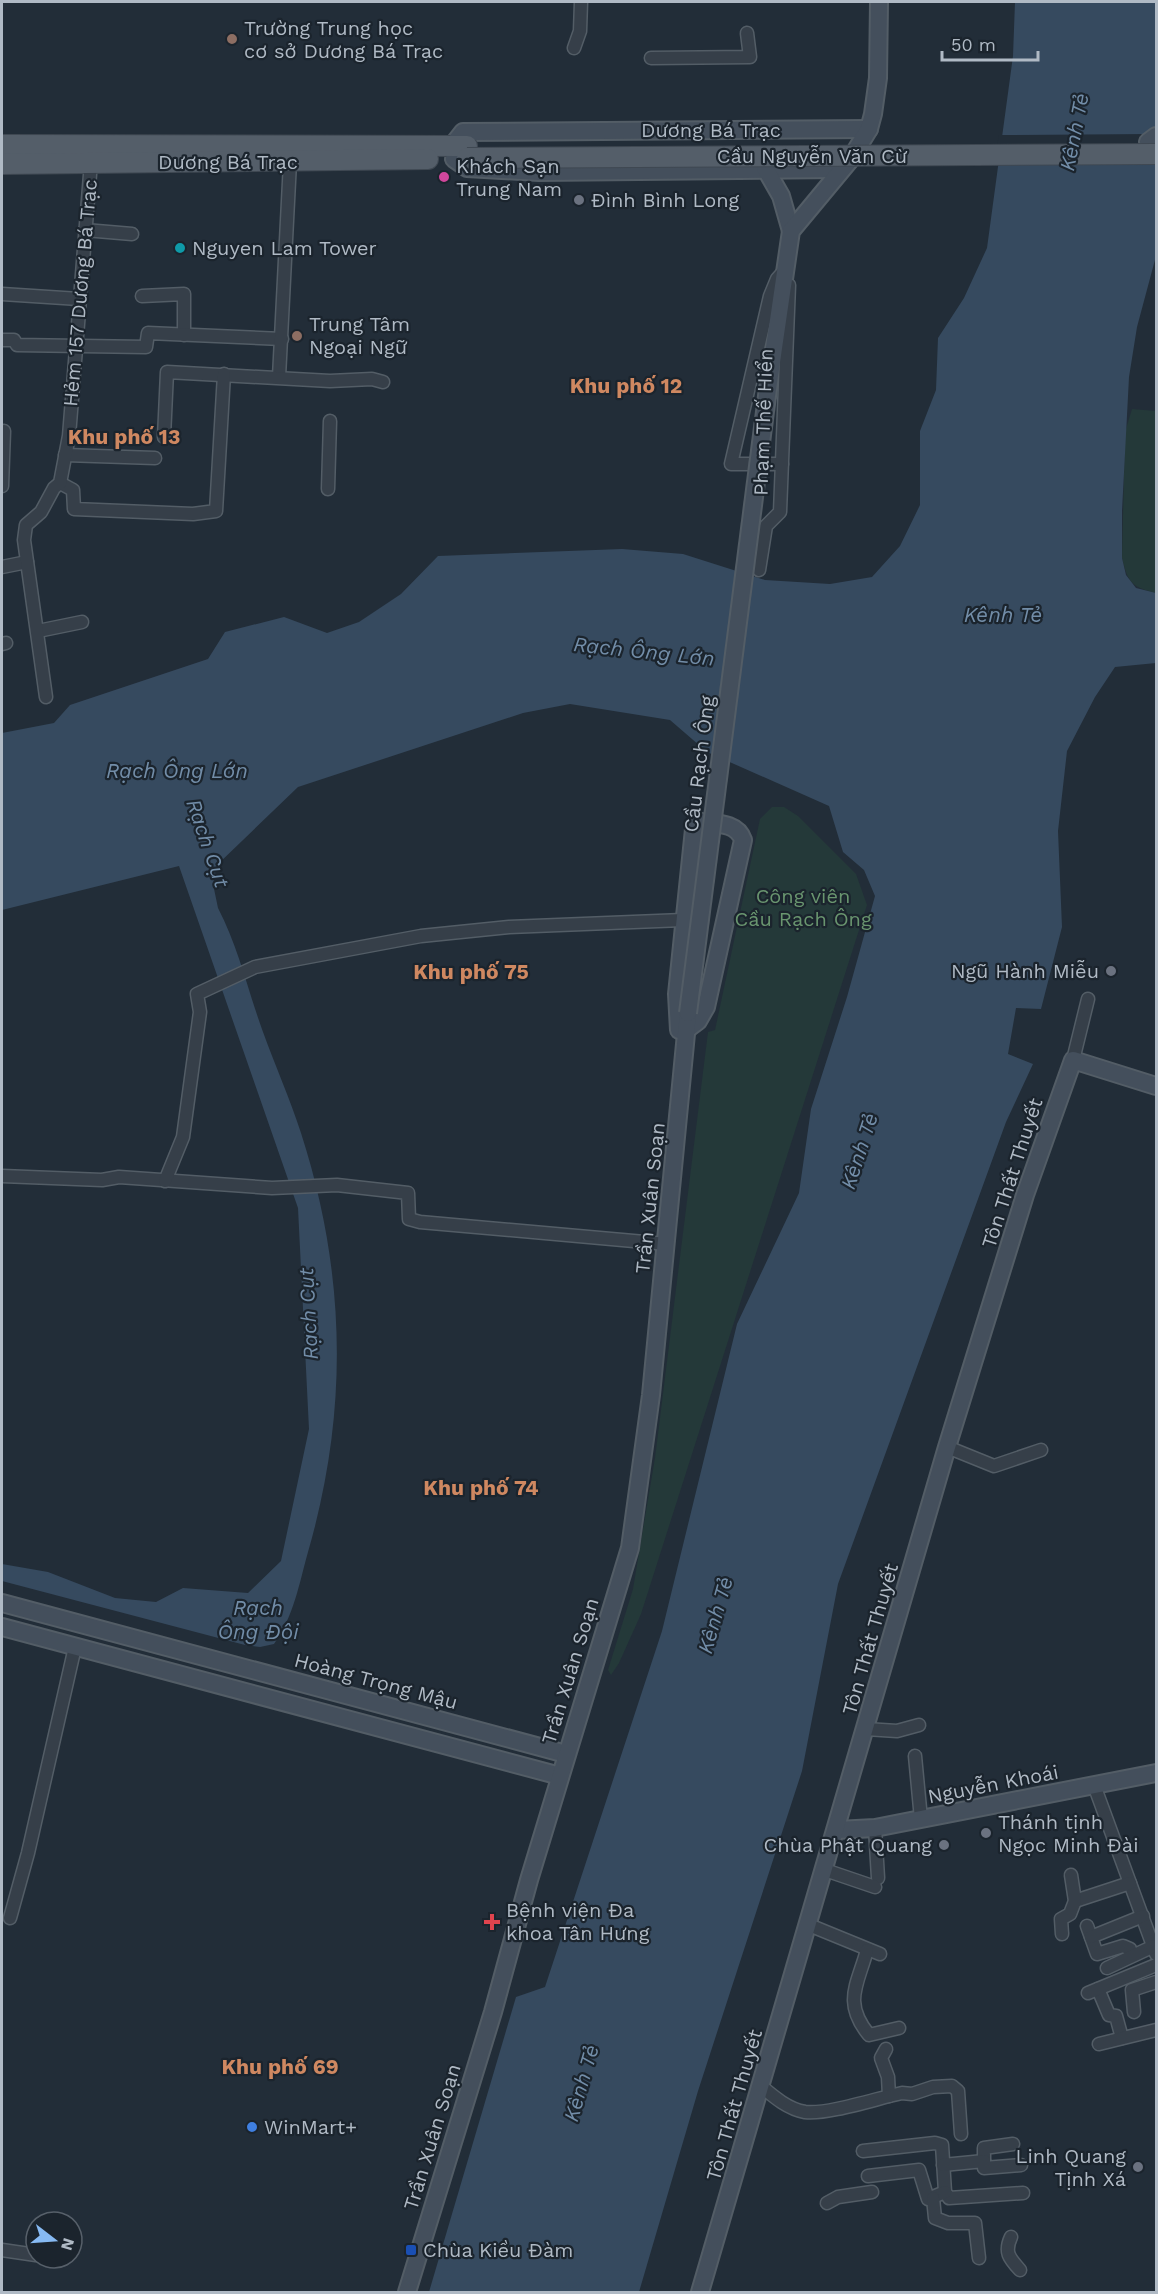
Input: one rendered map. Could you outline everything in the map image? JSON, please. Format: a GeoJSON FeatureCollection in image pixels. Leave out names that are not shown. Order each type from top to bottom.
{"type":"FeatureCollection","features":[{"type":"Feature","properties":{"kind":"main road"},"geometry":{"type":"LineString","coordinates":[[791,231],[842,170],[869,129],[877,87],[879,2]]}},
{"type":"Feature","properties":{"kind":"main road","name":"Dương Bá Trạc"},"geometry":{"type":"LineString","coordinates":[[842,170],[760,168],[539,172],[466,168],[460,152],[463,132],[869,129]]}},
{"type":"Feature","properties":{"kind":"main road"},"geometry":{"type":"LineString","coordinates":[[755,130],[763,143],[760,168],[781,196],[791,231]]}},
{"type":"Feature","properties":{"kind":"main road","name":"Cầu Nguyễn Văn Cừ"},"geometry":{"type":"LineString","coordinates":[[460,152],[1154,144]]}},
{"type":"Feature","properties":{"kind":"main road","name":"Dương Bá Trạc"},"geometry":{"type":"LineString","coordinates":[[8,154],[460,152]]}},
{"type":"Feature","properties":{"kind":"main road","name":"Dương Bá Trạc"},"geometry":{"type":"LineString","coordinates":[[8,154],[91,162],[290,162],[460,152]]}},
{"type":"Feature","properties":{"kind":"main road","name":"Phạm Thế Hiển"},"geometry":{"type":"LineString","coordinates":[[767,396],[791,231]]}},
{"type":"Feature","properties":{"kind":"main road","name":"Cầu Rạch Ông"},"geometry":{"type":"LineString","coordinates":[[686,1038],[767,396]]}},
{"type":"Feature","properties":{"kind":"main road","name":"Trần Xuân Soạn"},"geometry":{"type":"LineString","coordinates":[[406,2292],[493,2012],[566,1754],[630,1548],[644,1460],[686,1038],[708,1001],[743,840],[736,828],[730,826],[700,822],[696,825],[683,920],[677,1009],[679,1029],[686,1038]]}},
{"type":"Feature","properties":{"kind":"main road"},"geometry":{"type":"LineString","coordinates":[[1073,1060],[1156,1086]]}},
{"type":"Feature","properties":{"kind":"main road","name":"Tôn Thất Thuyết"},"geometry":{"type":"LineString","coordinates":[[700,2292],[837,1830],[947,1447],[1025,1195],[1073,1060]]}},
{"type":"Feature","properties":{"kind":"main road","name":"Hoàng Trọng Mậu"},"geometry":{"type":"LineString","coordinates":[[2,1602],[566,1754]]}},
{"type":"Feature","properties":{"kind":"main road"},"geometry":{"type":"LineString","coordinates":[[75,1647],[81,1624]]}},
{"type":"Feature","properties":{"kind":"main road"},"geometry":{"type":"LineString","coordinates":[[2,1627],[560,1776]]}},
{"type":"Feature","properties":{"kind":"main road"},"geometry":{"type":"LineString","coordinates":[[304,1708],[310,1685]]}},
{"type":"Feature","properties":{"kind":"main road","name":"Nguyễn Khoái"},"geometry":{"type":"LineString","coordinates":[[837,1830],[875,1828],[1156,1773]]}},
{"type":"Feature","properties":{"kind":"street"},"geometry":{"type":"LineString","coordinates":[[574,48],[580,31],[581,2]]}},
{"type":"Feature","properties":{"kind":"street"},"geometry":{"type":"LineString","coordinates":[[651,58],[750,57],[747,33]]}},
{"type":"Feature","properties":{"kind":"street","name":"Hẻm 157 Dương Bá Trạc"},"geometry":{"type":"LineString","coordinates":[[46,697],[24,540],[26,525],[41,512],[54,488],[60,483],[65,455],[91,162]]}},
{"type":"Feature","properties":{"kind":"street"},"geometry":{"type":"LineString","coordinates":[[279,377],[290,162]]}},
{"type":"Feature","properties":{"kind":"street"},"geometry":{"type":"LineString","coordinates":[[85,230],[132,234]]}},
{"type":"Feature","properties":{"kind":"street","name":"Phạm Thế Hiển"},"geometry":{"type":"LineString","coordinates":[[782,464],[731,464],[770,296],[777,279],[786,269]]}},
{"type":"Feature","properties":{"kind":"street","name":"Phạm Thế Hiển"},"geometry":{"type":"LineString","coordinates":[[759,570],[766,526],[780,512],[789,297],[786,269]]}},
{"type":"Feature","properties":{"kind":"street"},"geometry":{"type":"LineString","coordinates":[[2,294],[79,298]]}},
{"type":"Feature","properties":{"kind":"street"},"geometry":{"type":"LineString","coordinates":[[142,296],[184,294],[184,335]]}},
{"type":"Feature","properties":{"kind":"street"},"geometry":{"type":"LineString","coordinates":[[2,340],[14,340],[17,345],[146,347],[148,333],[282,339]]}},
{"type":"Feature","properties":{"kind":"street"},"geometry":{"type":"LineString","coordinates":[[164,437],[167,372],[330,381],[372,379],[383,382]]}},
{"type":"Feature","properties":{"kind":"street"},"geometry":{"type":"LineString","coordinates":[[60,483],[73,490],[74,510],[193,514],[216,511],[224,374]]}},
{"type":"Feature","properties":{"kind":"street"},"geometry":{"type":"LineString","coordinates":[[328,489],[330,421]]}},
{"type":"Feature","properties":{"kind":"street"},"geometry":{"type":"LineString","coordinates":[[2,486],[4,431]]}},
{"type":"Feature","properties":{"kind":"street"},"geometry":{"type":"LineString","coordinates":[[65,455],[155,458]]}},
{"type":"Feature","properties":{"kind":"street"},"geometry":{"type":"LineString","coordinates":[[2,567],[27,562]]}},
{"type":"Feature","properties":{"kind":"street"},"geometry":{"type":"LineString","coordinates":[[38,631],[82,622]]}},
{"type":"Feature","properties":{"kind":"street"},"geometry":{"type":"LineString","coordinates":[[165,1181],[183,1137],[200,1012],[197,994],[255,967],[432,935],[509,927],[683,920]]}},
{"type":"Feature","properties":{"kind":"street","name":"Tôn Thất Thuyết"},"geometry":{"type":"LineString","coordinates":[[1073,1060],[1088,999]]}},
{"type":"Feature","properties":{"kind":"street"},"geometry":{"type":"LineString","coordinates":[[2,1176],[102,1180],[119,1177],[272,1188],[337,1185],[408,1193],[409,1219],[420,1222],[667,1244]]}},
{"type":"Feature","properties":{"kind":"street"},"geometry":{"type":"LineString","coordinates":[[947,1447],[994,1466],[1041,1450]]}},
{"type":"Feature","properties":{"kind":"street"},"geometry":{"type":"LineString","coordinates":[[10,1918],[28,1853],[75,1647]]}},
{"type":"Feature","properties":{"kind":"street"},"geometry":{"type":"LineString","coordinates":[[866,1729],[897,1731],[919,1725]]}},
{"type":"Feature","properties":{"kind":"street"},"geometry":{"type":"LineString","coordinates":[[915,1756],[921,1819]]}},
{"type":"Feature","properties":{"kind":"street"},"geometry":{"type":"LineString","coordinates":[[1094,1785],[1155,1950],[1131,1955]]}},
{"type":"Feature","properties":{"kind":"street"},"geometry":{"type":"LineString","coordinates":[[825,1870],[877,1882],[875,1828]]}},
{"type":"Feature","properties":{"kind":"street"},"geometry":{"type":"LineString","coordinates":[[1062,1934],[1061,1919],[1070,1914],[1075,1901],[1071,1875]]}},
{"type":"Feature","properties":{"kind":"street"},"geometry":{"type":"LineString","coordinates":[[1075,1901],[1130,1883]]}},
{"type":"Feature","properties":{"kind":"street"},"geometry":{"type":"LineString","coordinates":[[1107,1968],[1128,1960],[1131,1955],[1130,1948],[1123,1946],[1097,1954],[1089,1931],[1143,1916]]}},
{"type":"Feature","properties":{"kind":"street"},"geometry":{"type":"LineString","coordinates":[[809,1925],[880,1954]]}},
{"type":"Feature","properties":{"kind":"street"},"geometry":{"type":"LineString","coordinates":[[867,1950],[855,1986],[857,2017],[869,2036],[898,2028]]}},
{"type":"Feature","properties":{"kind":"street"},"geometry":{"type":"LineString","coordinates":[[1122,2038],[1116,2016],[1109,2015],[1093,1991],[1156,1965]]}},
{"type":"Feature","properties":{"kind":"street"},"geometry":{"type":"LineString","coordinates":[[1134,2012],[1132,1990],[1156,1982]]}},
{"type":"Feature","properties":{"kind":"street"},"geometry":{"type":"LineString","coordinates":[[1099,2044],[1156,2030]]}},
{"type":"Feature","properties":{"kind":"street"},"geometry":{"type":"LineString","coordinates":[[886,2049],[881,2058],[888,2077],[890,2096]]}},
{"type":"Feature","properties":{"kind":"street"},"geometry":{"type":"LineString","coordinates":[[761,2086],[776,2099],[804,2112],[819,2112],[890,2096],[912,2094],[933,2086],[952,2086],[958,2091],[961,2133]]}},
{"type":"Feature","properties":{"kind":"street"},"geometry":{"type":"LineString","coordinates":[[862,2151],[934,2143],[942,2145],[943,2165],[935,2218],[948,2223],[975,2223],[979,2258]]}},
{"type":"Feature","properties":{"kind":"street"},"geometry":{"type":"LineString","coordinates":[[1013,2144],[984,2148],[984,2168],[1021,2165]]}},
{"type":"Feature","properties":{"kind":"street"},"geometry":{"type":"LineString","coordinates":[[943,2165],[984,2162]]}},
{"type":"Feature","properties":{"kind":"street"},"geometry":{"type":"LineString","coordinates":[[868,2176],[919,2170],[928,2199],[939,2195],[949,2198],[1023,2193]]}},
{"type":"Feature","properties":{"kind":"street"},"geometry":{"type":"LineString","coordinates":[[827,2203],[838,2197],[872,2192]]}},
{"type":"Feature","properties":{"kind":"street"},"geometry":{"type":"LineString","coordinates":[[1011,2237],[1006,2248],[1008,2255],[1020,2270]]}},
{"type":"Feature","properties":{"kind":"street"},"geometry":{"type":"LineString","coordinates":[[2,2250],[24,2253]]}},
{"type":"Feature","properties":{"kind":"green space"},"geometry":{"type":"Polygon","coordinates":[[[1132,409],[1156,411],[1156,593],[1141,589],[1132,583],[1126,573],[1122,558],[1125,432],[1132,409]]]}},
{"type":"Feature","properties":{"kind":"green space","name":"Công viên Cầu Rạch Ông"},"geometry":{"type":"Polygon","coordinates":[[[772,807],[784,807],[798,816],[856,874],[867,905],[641,1614],[619,1663],[611,1675],[608,1670],[633,1589],[655,1458],[708,1032],[715,1030],[760,819],[772,807]]]}},
{"type":"Feature","properties":{"kind":"water","name":"Kênh Tẻ"},"geometry":{"type":"Polygon","coordinates":[[[1015,2],[1156,2],[1156,256],[1137,327],[1129,377],[1122,511],[1122,558],[1126,575],[1136,588],[1156,593],[1156,663],[1115,667],[1095,697],[1067,751],[1058,831],[1062,927],[1041,1009],[1016,1008],[1008,1054],[1033,1064],[1006,1122],[838,1584],[802,1771],[698,2091],[639,2292],[429,2292],[516,1997],[545,1987],[662,1631],[737,1324],[799,1193],[811,1109],[847,997],[875,896],[864,870],[843,852],[829,806],[707,752],[670,720],[570,704],[523,713],[298,787],[217,865],[213,884],[218,908],[297,1120],[316,1185],[327,1238],[334,1290],[337,1342],[336,1394],[331,1446],[321,1499],[295,1600],[274,1644],[260,1647],[245,1645],[2,1581],[2,1564],[48,1572],[115,1598],[156,1602],[183,1588],[248,1593],[281,1561],[309,1429],[298,1208],[179,866],[2,910],[2,733],[54,723],[70,705],[208,659],[225,632],[284,617],[327,633],[359,622],[401,594],[438,556],[622,549],[683,554],[765,580],[830,584],[872,577],[900,546],[920,505],[920,431],[936,390],[938,338],[964,298],[987,248],[1013,56],[1015,2]]]}},
{"type":"Feature","properties":{"kind":"pier"},"geometry":{"type":"Polygon","coordinates":[[[1151,134],[1156,162],[994,162],[999,135],[1151,134]]]}},
{"type":"Feature","properties":{"kind":"place","name":"Trường Trung học cơ sở Dương Bá Trạc"},"geometry":{"type":"Point","coordinates":[232,39]}},
{"type":"Feature","properties":{"kind":"place","name":"Khách Sạn Trung Nam"},"geometry":{"type":"Point","coordinates":[444,177]}},
{"type":"Feature","properties":{"kind":"place","name":"Đình Bình Long"},"geometry":{"type":"Point","coordinates":[579,200]}},
{"type":"Feature","properties":{"kind":"place","name":"Nguyen Lam Tower"},"geometry":{"type":"Point","coordinates":[180,248]}},
{"type":"Feature","properties":{"kind":"place","name":"Trung Tâm Ngoại Ngữ"},"geometry":{"type":"Point","coordinates":[297,336]}},
{"type":"Feature","properties":{"kind":"place","name":"Ngũ Hành Miễu"},"geometry":{"type":"Point","coordinates":[1111,971]}},
{"type":"Feature","properties":{"kind":"place","name":"Thánh tịnh Ngọc Minh Đài"},"geometry":{"type":"Point","coordinates":[986,1833]}},
{"type":"Feature","properties":{"kind":"place","name":"Chùa Phật Quang"},"geometry":{"type":"Point","coordinates":[944,1845]}},
{"type":"Feature","properties":{"kind":"place","name":"Bệnh viện Đa khoa Tân Hưng"},"geometry":{"type":"Point","coordinates":[492,1922]}},
{"type":"Feature","properties":{"kind":"place","name":"WinMart+"},"geometry":{"type":"Point","coordinates":[252,2127]}},
{"type":"Feature","properties":{"kind":"place","name":"Linh Quang Tịnh Xá"},"geometry":{"type":"Point","coordinates":[1138,2167]}},
{"type":"Feature","properties":{"kind":"place","name":"Chùa Kiều Đàm"},"geometry":{"type":"Point","coordinates":[411,2250]}},
{"type":"Feature","properties":{"kind":"district","name":"Khu phố 12"},"geometry":{"type":"Point","coordinates":[626,385]}},
{"type":"Feature","properties":{"kind":"district","name":"Khu phố 13"},"geometry":{"type":"Point","coordinates":[124,436]}},
{"type":"Feature","properties":{"kind":"district","name":"Khu phố 75"},"geometry":{"type":"Point","coordinates":[471,971]}},
{"type":"Feature","properties":{"kind":"district","name":"Khu phố 74"},"geometry":{"type":"Point","coordinates":[481,1487]}},
{"type":"Feature","properties":{"kind":"district","name":"Khu phố 69"},"geometry":{"type":"Point","coordinates":[280,2066]}},
{"type":"Feature","properties":{"kind":"water label","name":"Rạch Ông Lớn"},"geometry":{"type":"Point","coordinates":[644,651]}},
{"type":"Feature","properties":{"kind":"water label","name":"Rạch Ông Lớn"},"geometry":{"type":"Point","coordinates":[177,770]}},
{"type":"Feature","properties":{"kind":"water label","name":"Rạch Cụt"},"geometry":{"type":"Point","coordinates":[208,843]}},
{"type":"Feature","properties":{"kind":"water label","name":"Rạch Cụt"},"geometry":{"type":"Point","coordinates":[308,1314]}},
{"type":"Feature","properties":{"kind":"water label","name":"Rạch Ông Đội"},"geometry":{"type":"Point","coordinates":[258,1619]}}]}
